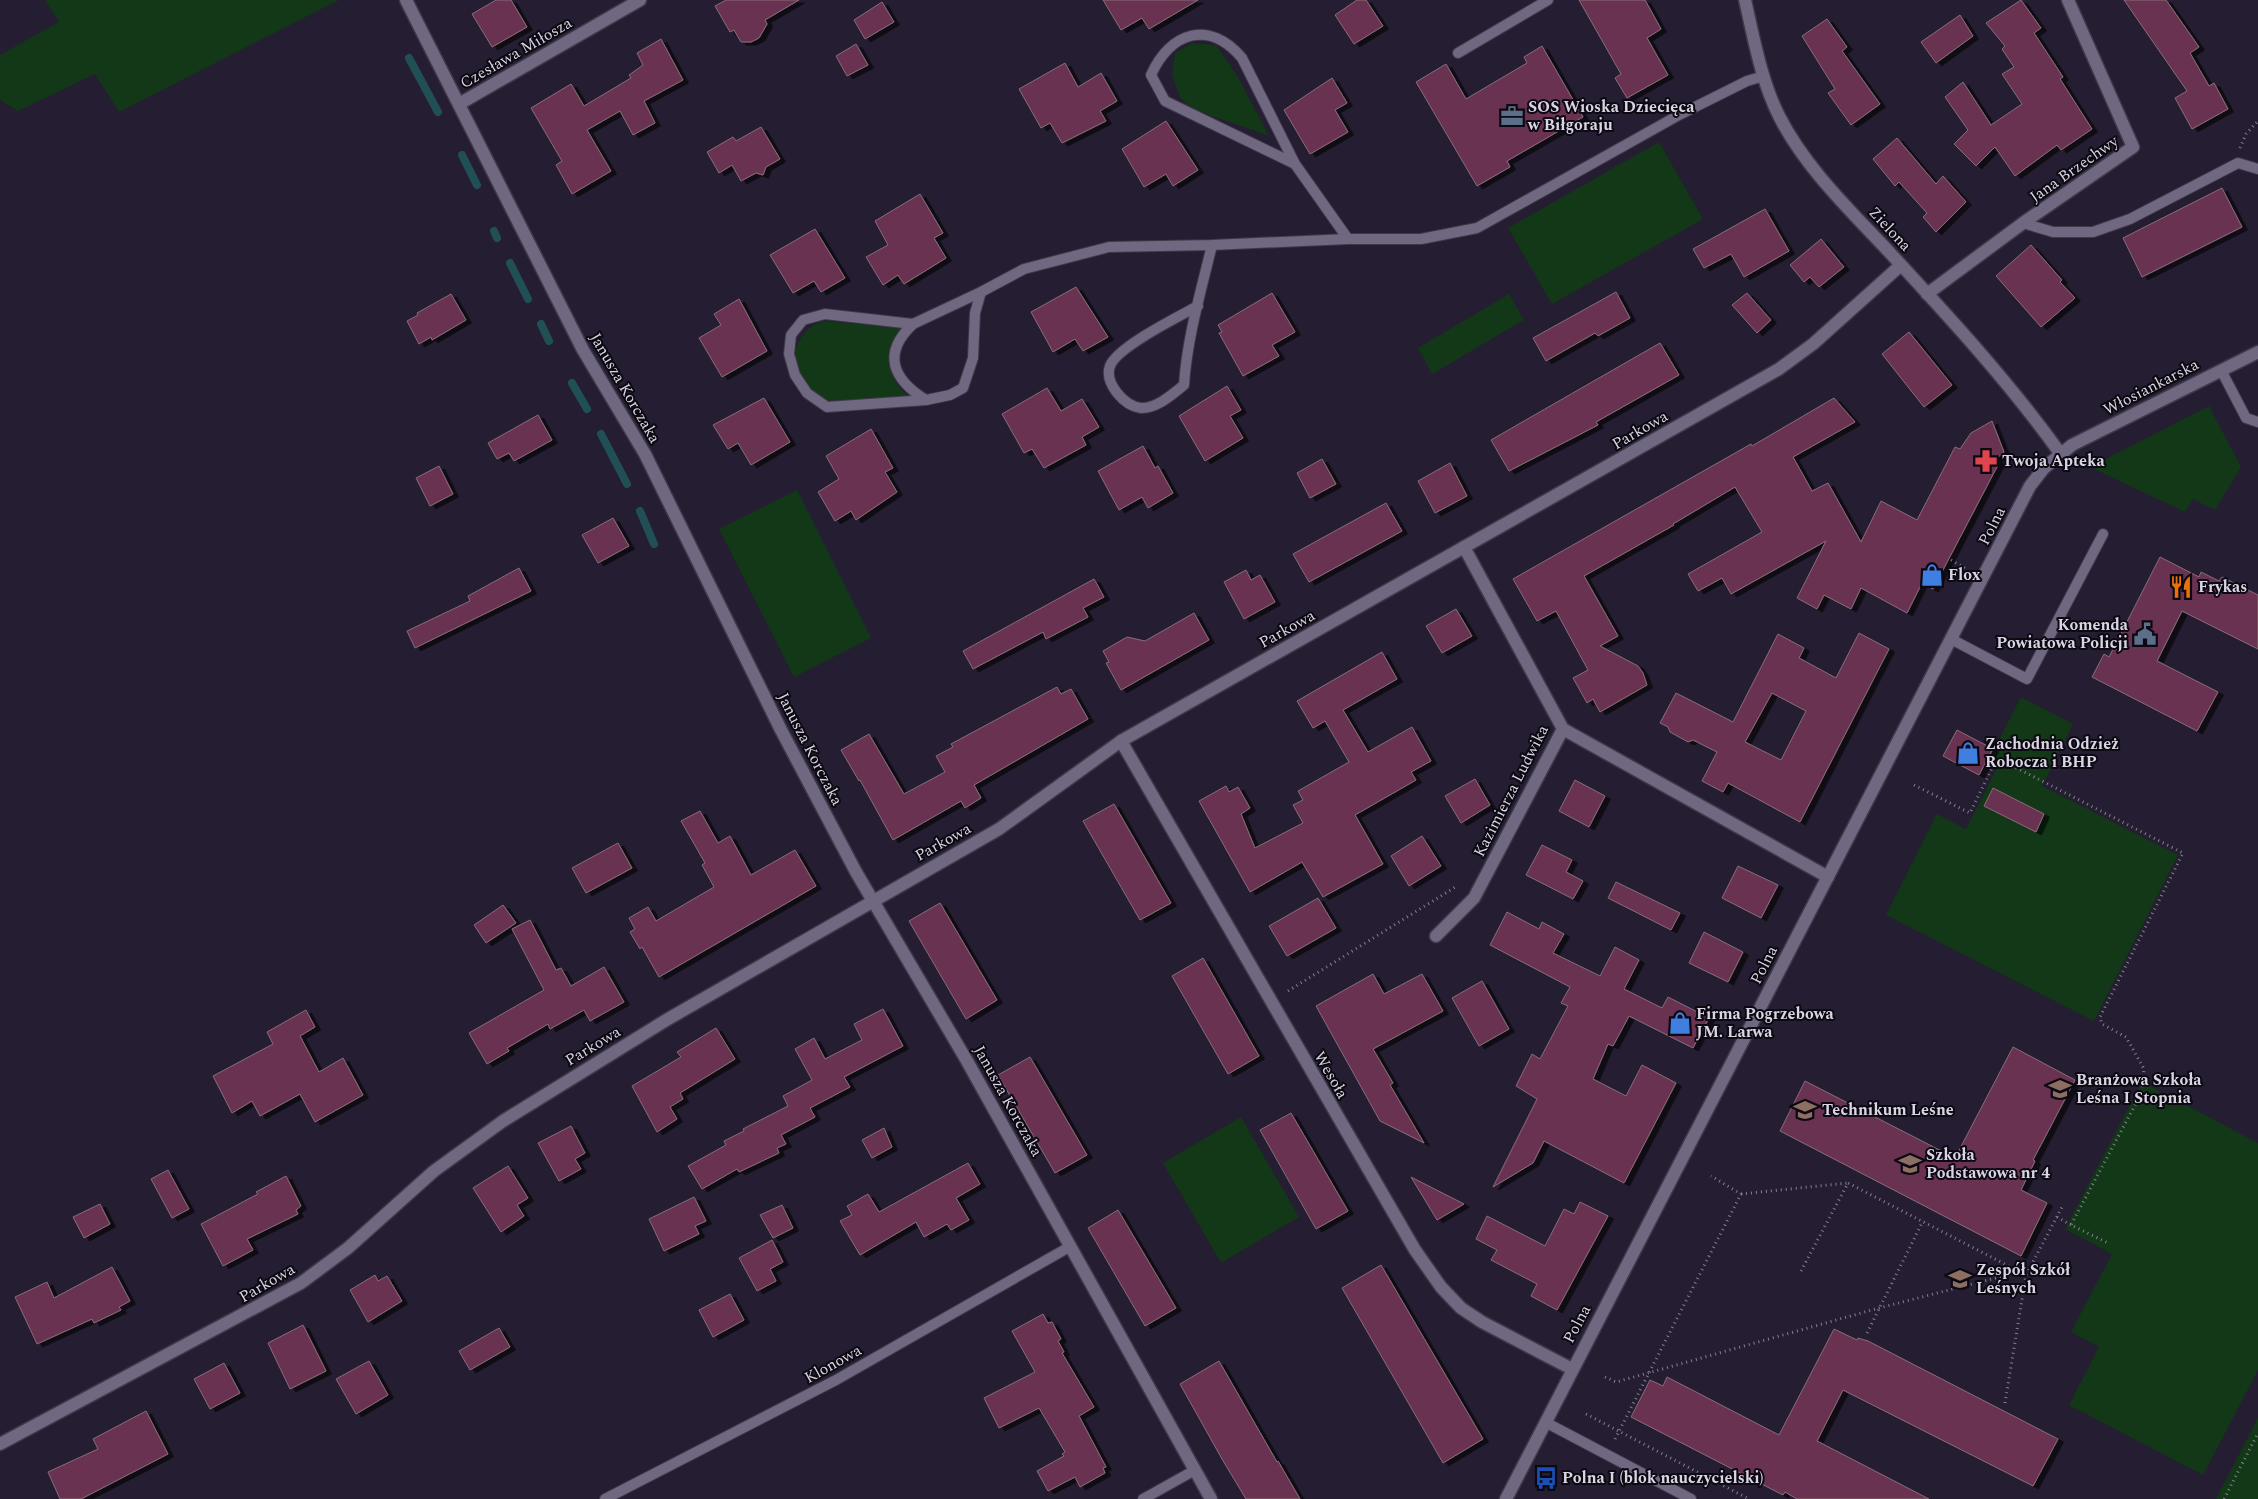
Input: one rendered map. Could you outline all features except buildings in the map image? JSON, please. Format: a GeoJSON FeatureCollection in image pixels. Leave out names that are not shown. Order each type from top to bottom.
{"type":"FeatureCollection","features":[{"type":"Feature","properties":{"kind":"street","name":"Janusza Korczaka"},"geometry":{"type":"LineString","coordinates":[[406,0],[583,350],[645,454],[781,730],[872,900],[1071,1246],[1211,1499]]}},
{"type":"Feature","properties":{"kind":"street","name":"Czesława Miłosza"},"geometry":{"type":"LineString","coordinates":[[459,104],[640,0]]}},
{"type":"Feature","properties":{"kind":"street","name":"Zielona"},"geometry":{"type":"LineString","coordinates":[[1745,0],[1764,76],[1780,117],[1808,161],[2011,388],[2060,453]]}},
{"type":"Feature","properties":{"kind":"street","name":"Jana Brzechwy"},"geometry":{"type":"LineString","coordinates":[[1927,294],[2023,223],[2133,147],[2068,0]]}},
{"type":"Feature","properties":{"kind":"street","name":"Parkowa"},"geometry":{"type":"LineString","coordinates":[[0,1444],[301,1283],[348,1248],[434,1171],[503,1122],[652,1028],[750,974],[872,900],[1014,820],[1121,741],[1779,369],[1812,344],[1901,264]]}},
{"type":"Feature","properties":{"kind":"street","name":"Włosiankarska"},"geometry":{"type":"LineString","coordinates":[[2060,453],[2086,437],[2258,352]]}},
{"type":"Feature","properties":{"kind":"street","name":"Polna"},"geometry":{"type":"LineString","coordinates":[[1506,1499],[2030,486],[2044,468],[2060,453]]}},
{"type":"Feature","properties":{"kind":"street","name":"Kazimierza Ludwika"},"geometry":{"type":"LineString","coordinates":[[1436,936],[1474,898],[1563,729],[1464,548]]}},
{"type":"Feature","properties":{"kind":"street"},"geometry":{"type":"LineString","coordinates":[[1563,729],[1828,877]]}},
{"type":"Feature","properties":{"kind":"street","name":"Wesoła"},"geometry":{"type":"LineString","coordinates":[[1121,741],[1395,1218],[1441,1286],[1461,1308],[1482,1322],[1572,1369]]}},
{"type":"Feature","properties":{"kind":"lane"},"geometry":{"type":"LineString","coordinates":[[1458,53],[1548,0]]}},
{"type":"Feature","properties":{"kind":"lane"},"geometry":{"type":"LineString","coordinates":[[1295,164],[1165,101],[1151,75],[1158,59],[1171,46],[1190,36],[1210,34],[1231,45],[1242,58],[1295,164],[1348,238]]}},
{"type":"Feature","properties":{"kind":"lane"},"geometry":{"type":"LineString","coordinates":[[926,400],[912,391],[901,379],[894,363],[895,347],[902,334],[913,324],[981,292],[1024,269],[1109,246],[1212,245],[1348,238],[1421,239],[1477,228],[1687,111],[1746,81],[1764,76]]}},
{"type":"Feature","properties":{"kind":"lane"},"geometry":{"type":"LineString","coordinates":[[2023,223],[2053,232],[2093,232],[2130,218],[2238,163],[2258,168]]}},
{"type":"Feature","properties":{"kind":"lane"},"geometry":{"type":"LineString","coordinates":[[1198,306],[1126,348],[1110,365],[1108,378],[1113,388],[1128,403],[1141,408],[1152,406],[1184,385],[1186,355],[1198,306],[1212,245]]}},
{"type":"Feature","properties":{"kind":"lane"},"geometry":{"type":"LineString","coordinates":[[913,324],[825,314],[803,320],[791,335],[789,354],[795,374],[807,393],[827,407],[926,400],[950,395],[963,388],[972,358],[974,314],[981,292]]}},
{"type":"Feature","properties":{"kind":"lane"},"geometry":{"type":"LineString","coordinates":[[2221,370],[2246,418],[2258,422]]}},
{"type":"Feature","properties":{"kind":"lane"},"geometry":{"type":"LineString","coordinates":[[1951,639],[2027,679],[2103,534]]}},
{"type":"Feature","properties":{"kind":"lane","name":"Klonowa"},"geometry":{"type":"LineString","coordinates":[[605,1499],[836,1380],[1071,1246]]}},
{"type":"Feature","properties":{"kind":"lane"},"geometry":{"type":"LineString","coordinates":[[1546,1422],[1691,1499]]}},
{"type":"Feature","properties":{"kind":"lane"},"geometry":{"type":"LineString","coordinates":[[1143,1499],[1195,1470]]}},
{"type":"Feature","properties":{"kind":"path"},"geometry":{"type":"LineString","coordinates":[[2238,163],[2241,143],[2246,134],[2258,121]]}},
{"type":"Feature","properties":{"kind":"path"},"geometry":{"type":"LineString","coordinates":[[1951,560],[1965,568]]}},
{"type":"Feature","properties":{"kind":"path"},"geometry":{"type":"LineString","coordinates":[[1914,785],[1970,813],[1997,758],[2183,853],[2100,1017],[2102,1024],[2126,1037],[2144,1068],[2144,1084],[2142,1092],[2071,1225]]}},
{"type":"Feature","properties":{"kind":"path"},"geometry":{"type":"LineString","coordinates":[[1270,1002],[1464,882],[1474,898]]}},
{"type":"Feature","properties":{"kind":"path"},"geometry":{"type":"LineString","coordinates":[[1711,1176],[1740,1194],[1848,1182],[2026,1274]]}},
{"type":"Feature","properties":{"kind":"path"},"geometry":{"type":"LineString","coordinates":[[1801,1271],[1848,1182]]}},
{"type":"Feature","properties":{"kind":"path"},"geometry":{"type":"LineString","coordinates":[[1607,1455],[1740,1194]]}},
{"type":"Feature","properties":{"kind":"path"},"geometry":{"type":"LineString","coordinates":[[2005,1403],[2026,1274],[2062,1207]]}},
{"type":"Feature","properties":{"kind":"path"},"geometry":{"type":"LineString","coordinates":[[2057,1217],[2108,1243]]}},
{"type":"Feature","properties":{"kind":"path"},"geometry":{"type":"LineString","coordinates":[[1867,1332],[1923,1221]]}},
{"type":"Feature","properties":{"kind":"path"},"geometry":{"type":"LineString","coordinates":[[1605,1377],[1616,1382],[1879,1308],[2019,1272]]}},
{"type":"Feature","properties":{"kind":"path"},"geometry":{"type":"LineString","coordinates":[[1586,1414],[1749,1499]]}},
{"type":"Feature","properties":{"kind":"path"},"geometry":{"type":"LineString","coordinates":[[2224,1499],[2258,1432]]}},
{"type":"Feature","properties":{"kind":"green space"},"geometry":{"type":"Polygon","coordinates":[[[45,0],[339,0],[119,112],[95,74],[18,111],[0,100],[0,55],[59,22],[45,0]]]}},
{"type":"Feature","properties":{"kind":"green space"},"geometry":{"type":"Polygon","coordinates":[[[1192,43],[1216,45],[1238,77],[1269,136],[1195,110],[1181,99],[1172,75],[1175,53],[1192,43]]]}},
{"type":"Feature","properties":{"kind":"green space"},"geometry":{"type":"Polygon","coordinates":[[[1659,142],[1703,219],[1552,304],[1508,228],[1659,142]]]}},
{"type":"Feature","properties":{"kind":"green space"},"geometry":{"type":"Polygon","coordinates":[[[1509,294],[1524,320],[1432,374],[1418,348],[1509,294]]]}},
{"type":"Feature","properties":{"kind":"green space"},"geometry":{"type":"Polygon","coordinates":[[[822,321],[902,328],[892,346],[890,364],[895,381],[908,396],[834,404],[820,398],[809,389],[796,365],[796,352],[799,340],[808,330],[822,321]]]}},
{"type":"Feature","properties":{"kind":"green space"},"geometry":{"type":"Polygon","coordinates":[[[2209,406],[2241,467],[2215,510],[2193,499],[2185,512],[2090,467],[2209,406]]]}},
{"type":"Feature","properties":{"kind":"green space"},"geometry":{"type":"Polygon","coordinates":[[[797,490],[871,638],[794,677],[719,529],[797,490]]]}},
{"type":"Feature","properties":{"kind":"green space"},"geometry":{"type":"Polygon","coordinates":[[[2021,697],[2073,724],[2042,786],[2178,855],[2094,1021],[1886,915],[1937,814],[1966,829],[1999,764],[1989,759],[2021,697]]]}},
{"type":"Feature","properties":{"kind":"green space"},"geometry":{"type":"Polygon","coordinates":[[[2142,1082],[2258,1143],[2258,1370],[2203,1475],[2069,1405],[2099,1347],[2071,1332],[2112,1254],[2065,1229],[2142,1082]]]}},
{"type":"Feature","properties":{"kind":"green space"},"geometry":{"type":"Polygon","coordinates":[[[1241,1117],[1299,1217],[1221,1263],[1163,1163],[1241,1117]]]}},
{"type":"Feature","properties":{"kind":"green space"},"geometry":{"type":"Polygon","coordinates":[[[2258,1418],[2258,1499],[2216,1499],[2258,1418]]]}},
{"type":"Feature","properties":{"kind":"waterway"},"geometry":{"type":"LineString","coordinates":[[409,58],[438,112]]}},
{"type":"Feature","properties":{"kind":"waterway"},"geometry":{"type":"LineString","coordinates":[[462,155],[477,185]]}},
{"type":"Feature","properties":{"kind":"waterway"},"geometry":{"type":"LineString","coordinates":[[494,231],[497,238]]}},
{"type":"Feature","properties":{"kind":"waterway"},"geometry":{"type":"LineString","coordinates":[[510,263],[528,299]]}},
{"type":"Feature","properties":{"kind":"waterway"},"geometry":{"type":"LineString","coordinates":[[541,324],[549,341]]}},
{"type":"Feature","properties":{"kind":"waterway"},"geometry":{"type":"LineString","coordinates":[[572,383],[587,409]]}},
{"type":"Feature","properties":{"kind":"waterway"},"geometry":{"type":"LineString","coordinates":[[601,434],[627,484]]}},
{"type":"Feature","properties":{"kind":"waterway"},"geometry":{"type":"LineString","coordinates":[[640,511],[654,544]]}},
{"type":"Feature","properties":{"kind":"place","name":"SOS Wioska Dziecięca w Biłgoraju"},"geometry":{"type":"Point","coordinates":[1512,116]}},
{"type":"Feature","properties":{"kind":"place","name":"Twoja Apteka"},"geometry":{"type":"Point","coordinates":[1986,461]}},
{"type":"Feature","properties":{"kind":"place","name":"Flox"},"geometry":{"type":"Point","coordinates":[1932,575]}},
{"type":"Feature","properties":{"kind":"place","name":"Frykas"},"geometry":{"type":"Point","coordinates":[2181,587]}},
{"type":"Feature","properties":{"kind":"place","name":"Komenda Powiatowa Policji"},"geometry":{"type":"Point","coordinates":[2145,634]}},
{"type":"Feature","properties":{"kind":"place","name":"Zachodnia Odzież Robocza i BHP"},"geometry":{"type":"Point","coordinates":[1968,753]}},
{"type":"Feature","properties":{"kind":"place","name":"Firma Pogrzebowa JM. Larwa"},"geometry":{"type":"Point","coordinates":[1680,1023]}},
{"type":"Feature","properties":{"kind":"place","name":"Branżowa Szkoła Leśna I Stopnia"},"geometry":{"type":"Point","coordinates":[2060,1089]}},
{"type":"Feature","properties":{"kind":"place","name":"Technikum Leśne"},"geometry":{"type":"Point","coordinates":[1805,1110]}},
{"type":"Feature","properties":{"kind":"place","name":"Szkoła Podstawowa nr 4"},"geometry":{"type":"Point","coordinates":[1910,1164]}},
{"type":"Feature","properties":{"kind":"place","name":"Zespół Szkół Leśnych"},"geometry":{"type":"Point","coordinates":[1960,1279]}},
{"type":"Feature","properties":{"kind":"place","name":"Polna I (blok nauczycielski)"},"geometry":{"type":"Point","coordinates":[1546,1478]}}]}
